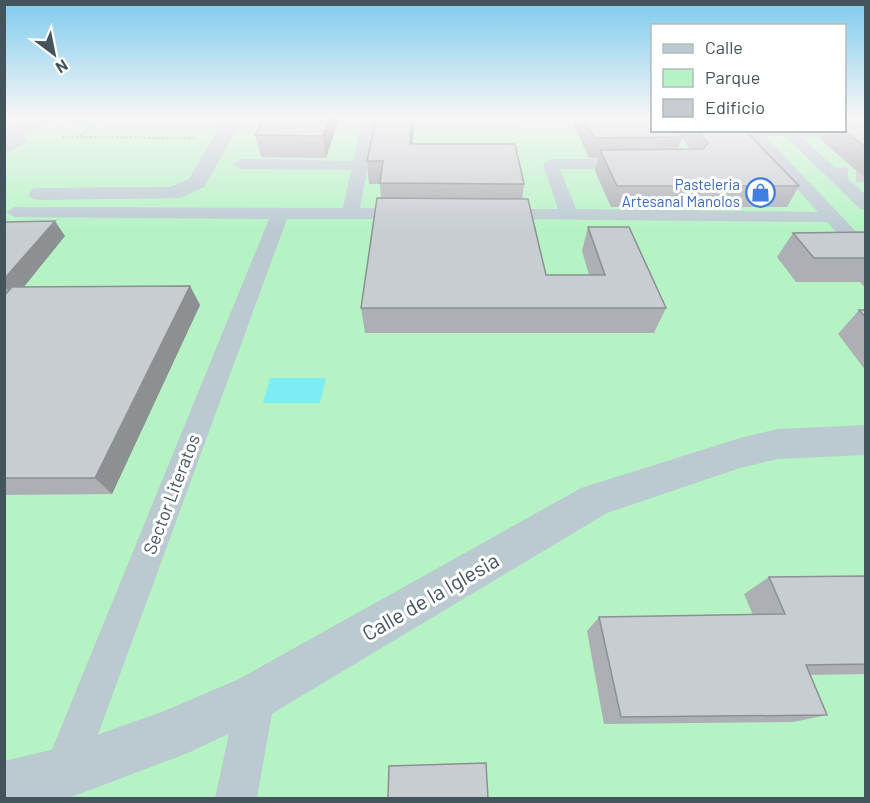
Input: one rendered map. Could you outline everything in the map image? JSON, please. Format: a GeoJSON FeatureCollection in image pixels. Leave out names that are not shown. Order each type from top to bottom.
{"type":"FeatureCollection","features":[{"type":"Feature","properties":{"kind":"street"},"geometry":{"type":"LineString","coordinates":[[40,195],[173,193],[197,183],[213,155]]}},
{"type":"Feature","properties":{"kind":"street"},"geometry":{"type":"LineString","coordinates":[[350,214],[362,155]]}},
{"type":"Feature","properties":{"kind":"street"},"geometry":{"type":"LineString","coordinates":[[775,155],[861,248],[866,248]]}},
{"type":"Feature","properties":{"kind":"street"},"geometry":{"type":"LineString","coordinates":[[813,155],[866,205]]}},
{"type":"Feature","properties":{"kind":"street"},"geometry":{"type":"LineString","coordinates":[[241,164],[360,166]]}},
{"type":"Feature","properties":{"kind":"street"},"geometry":{"type":"LineString","coordinates":[[569,215],[551,164],[644,164]]}},
{"type":"Feature","properties":{"kind":"street"},"geometry":{"type":"LineString","coordinates":[[793,175],[833,175]]}},
{"type":"Feature","properties":{"kind":"street"},"geometry":{"type":"LineString","coordinates":[[15,212],[430,214]]}},
{"type":"Feature","properties":{"kind":"street","name":"Sector Literatos"},"geometry":{"type":"LineString","coordinates":[[63,774],[280,213]]}},
{"type":"Feature","properties":{"kind":"street"},"geometry":{"type":"LineString","coordinates":[[476,214],[832,217]]}},
{"type":"Feature","properties":{"kind":"street","name":"Calle de la Iglesia"},"geometry":{"type":"LineString","coordinates":[[4,788],[63,774],[170,735],[256,696],[595,500],[740,453],[778,444],[866,440]]}},
{"type":"Feature","properties":{"kind":"street"},"geometry":{"type":"LineString","coordinates":[[236,798],[256,696]]}},
{"type":"Feature","properties":{"kind":"green space"},"geometry":{"type":"Polygon","coordinates":[[[5,155],[865,155],[865,798],[5,798],[5,155]]]}},
{"type":"Feature","properties":{"kind":"water"},"geometry":{"type":"Polygon","coordinates":[[[270,378],[326,378],[320,403],[263,403],[270,378]]]}},
{"type":"Feature","properties":{"kind":"building"},"geometry":{"type":"Polygon","coordinates":[[[368,155],[518,155],[524,184],[380,183],[383,161],[367,161],[368,155]]]}},
{"type":"Feature","properties":{"kind":"building"},"geometry":{"type":"Polygon","coordinates":[[[603,155],[770,155],[799,186],[617,186],[603,155]]]}},
{"type":"Feature","properties":{"kind":"building"},"geometry":{"type":"Polygon","coordinates":[[[377,198],[528,199],[546,275],[605,275],[588,227],[629,227],[666,308],[361,308],[377,198]]]}},
{"type":"Feature","properties":{"kind":"building"},"geometry":{"type":"Polygon","coordinates":[[[55,221],[4,279],[4,222],[55,221]]]}},
{"type":"Feature","properties":{"kind":"building"},"geometry":{"type":"Polygon","coordinates":[[[866,232],[866,258],[814,258],[793,233],[866,232]]]}},
{"type":"Feature","properties":{"kind":"building"},"geometry":{"type":"Polygon","coordinates":[[[190,286],[95,478],[4,478],[4,296],[12,287],[190,286]]]}},
{"type":"Feature","properties":{"kind":"building"},"geometry":{"type":"Polygon","coordinates":[[[859,310],[866,310],[866,318],[859,310]]]}},
{"type":"Feature","properties":{"kind":"building"},"geometry":{"type":"Polygon","coordinates":[[[866,576],[866,664],[806,665],[827,715],[621,717],[599,617],[785,614],[769,577],[866,576]]]}},
{"type":"Feature","properties":{"kind":"building"},"geometry":{"type":"Polygon","coordinates":[[[486,763],[488,798],[388,798],[389,766],[486,763]]]}},
{"type":"Feature","properties":{"kind":"tunnel"},"geometry":{"type":"LineString","coordinates":[[833,175],[866,175]]}},
{"type":"Feature","properties":{"kind":"place","name":"Pasteleria Artesanal Manolos"},"geometry":{"type":"Point","coordinates":[761,193]}}]}
